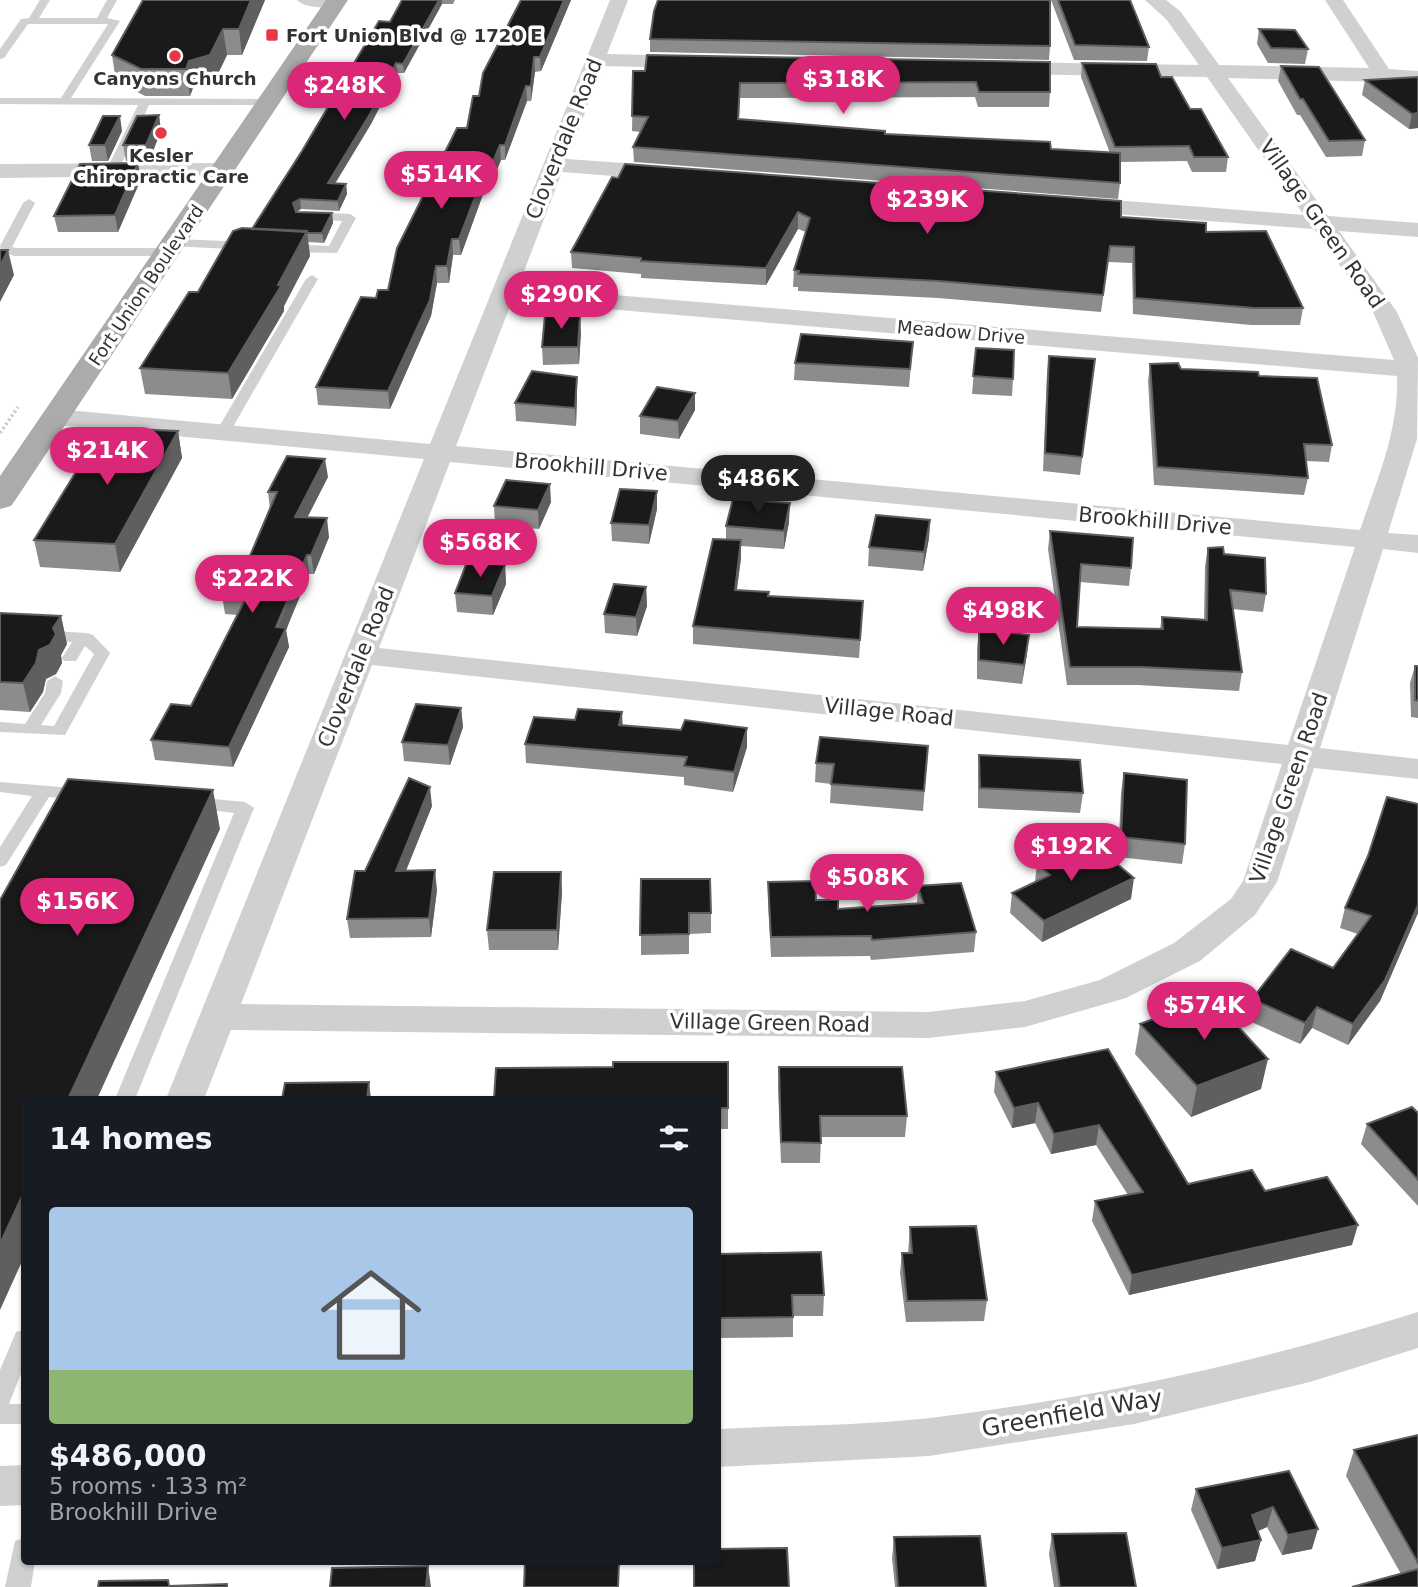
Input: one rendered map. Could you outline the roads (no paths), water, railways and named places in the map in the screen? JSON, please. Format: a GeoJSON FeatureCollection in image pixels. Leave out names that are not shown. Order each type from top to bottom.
{"type":"FeatureCollection","features":[{"type":"Feature","properties":{"kind":"main road","name":"Fort Union Boulevard"},"geometry":{"type":"LineString","coordinates":[[1,497],[337,0]]}},
{"type":"Feature","properties":{"kind":"street"},"geometry":{"type":"LineString","coordinates":[[306,0],[337,0]]}},
{"type":"Feature","properties":{"kind":"street","name":"Cloverdale Road"},"geometry":{"type":"LineString","coordinates":[[186,1096],[619,0]]}},
{"type":"Feature","properties":{"kind":"street","name":"Village Green Road"},"geometry":{"type":"LineString","coordinates":[[216,1017],[928,1025],[1026,1014],[1113,989],[1187,952],[1243,907],[1259,882],[1404,439],[1414,370],[1385,312],[1173,15],[1154,0]]}},
{"type":"Feature","properties":{"kind":"street"},"geometry":{"type":"LineString","coordinates":[[1334,0],[1383,74]]}},
{"type":"Feature","properties":{"kind":"street"},"geometry":{"type":"LineString","coordinates":[[595,61],[705,62]]}},
{"type":"Feature","properties":{"kind":"street"},"geometry":{"type":"LineString","coordinates":[[980,67],[1383,74],[1418,77]]}},
{"type":"Feature","properties":{"kind":"street"},"geometry":{"type":"LineString","coordinates":[[553,165],[692,175]]}},
{"type":"Feature","properties":{"kind":"street"},"geometry":{"type":"LineString","coordinates":[[0,171],[224,170]]}},
{"type":"Feature","properties":{"kind":"street"},"geometry":{"type":"LineString","coordinates":[[1055,202],[1418,230]]}},
{"type":"Feature","properties":{"kind":"street","name":"Meadow Drive"},"geometry":{"type":"LineString","coordinates":[[503,293],[1414,370]]}},
{"type":"Feature","properties":{"kind":"street","name":"Brookhill Drive"},"geometry":{"type":"LineString","coordinates":[[57,417],[1418,544]]}},
{"type":"Feature","properties":{"kind":"street","name":"Village Road"},"geometry":{"type":"LineString","coordinates":[[361,655],[1418,769]]}},
{"type":"Feature","properties":{"kind":"street","name":"Greenfield Way"},"geometry":{"type":"LineString","coordinates":[[721,1448],[929,1437],[1134,1405],[1310,1364],[1418,1330]]}},
{"type":"Feature","properties":{"kind":"street"},"geometry":{"type":"LineString","coordinates":[[0,1486],[21,1485]]}},
{"type":"Feature","properties":{"kind":"lane"},"geometry":{"type":"LineString","coordinates":[[32,21],[45,0]]}},
{"type":"Feature","properties":{"kind":"lane"},"geometry":{"type":"LineString","coordinates":[[100,21],[113,0]]}},
{"type":"Feature","properties":{"kind":"lane"},"geometry":{"type":"LineString","coordinates":[[0,56],[26,21],[115,21],[64,101]]}},
{"type":"Feature","properties":{"kind":"lane"},"geometry":{"type":"LineString","coordinates":[[0,100],[269,102]]}},
{"type":"Feature","properties":{"kind":"lane"},"geometry":{"type":"LineString","coordinates":[[112,171],[145,101]]}},
{"type":"Feature","properties":{"kind":"lane"},"geometry":{"type":"LineString","coordinates":[[29,203],[5,248],[14,252],[172,247],[333,250],[350,218],[301,216]]}},
{"type":"Feature","properties":{"kind":"lane"},"geometry":{"type":"LineString","coordinates":[[223,432],[312,279]]}},
{"type":"Feature","properties":{"kind":"lane"},"geometry":{"type":"LineString","coordinates":[[0,633],[102,653],[59,731],[0,727]]}},
{"type":"Feature","properties":{"kind":"lane"},"geometry":{"type":"LineString","coordinates":[[38,730],[55,681]]}},
{"type":"Feature","properties":{"kind":"lane"},"geometry":{"type":"LineString","coordinates":[[38,730],[73,682]]}},
{"type":"Feature","properties":{"kind":"lane"},"geometry":{"type":"LineString","coordinates":[[0,787],[96,796]]}},
{"type":"Feature","properties":{"kind":"lane"},"geometry":{"type":"LineString","coordinates":[[0,861],[43,792]]}},
{"type":"Feature","properties":{"kind":"lane"},"geometry":{"type":"LineString","coordinates":[[126,1096],[245,808],[177,802]]}},
{"type":"Feature","properties":{"kind":"lane"},"geometry":{"type":"LineString","coordinates":[[0,1398],[21,1346]]}},
{"type":"Feature","properties":{"kind":"lane"},"geometry":{"type":"LineString","coordinates":[[0,1414],[21,1414]]}},
{"type":"Feature","properties":{"kind":"lane"},"geometry":{"type":"LineString","coordinates":[[18,1587],[21,1565]]}},
{"type":"Feature","properties":{"kind":"place","name":"Fort Union Blvd @ 1720 E"},"geometry":{"type":"Point","coordinates":[272,35]}},
{"type":"Feature","properties":{"kind":"place","name":"Canyons Church"},"geometry":{"type":"Point","coordinates":[175,56]}},
{"type":"Feature","properties":{"kind":"place","name":"Kesler Chiropractic Care"},"geometry":{"type":"Point","coordinates":[161,133]}}]}
